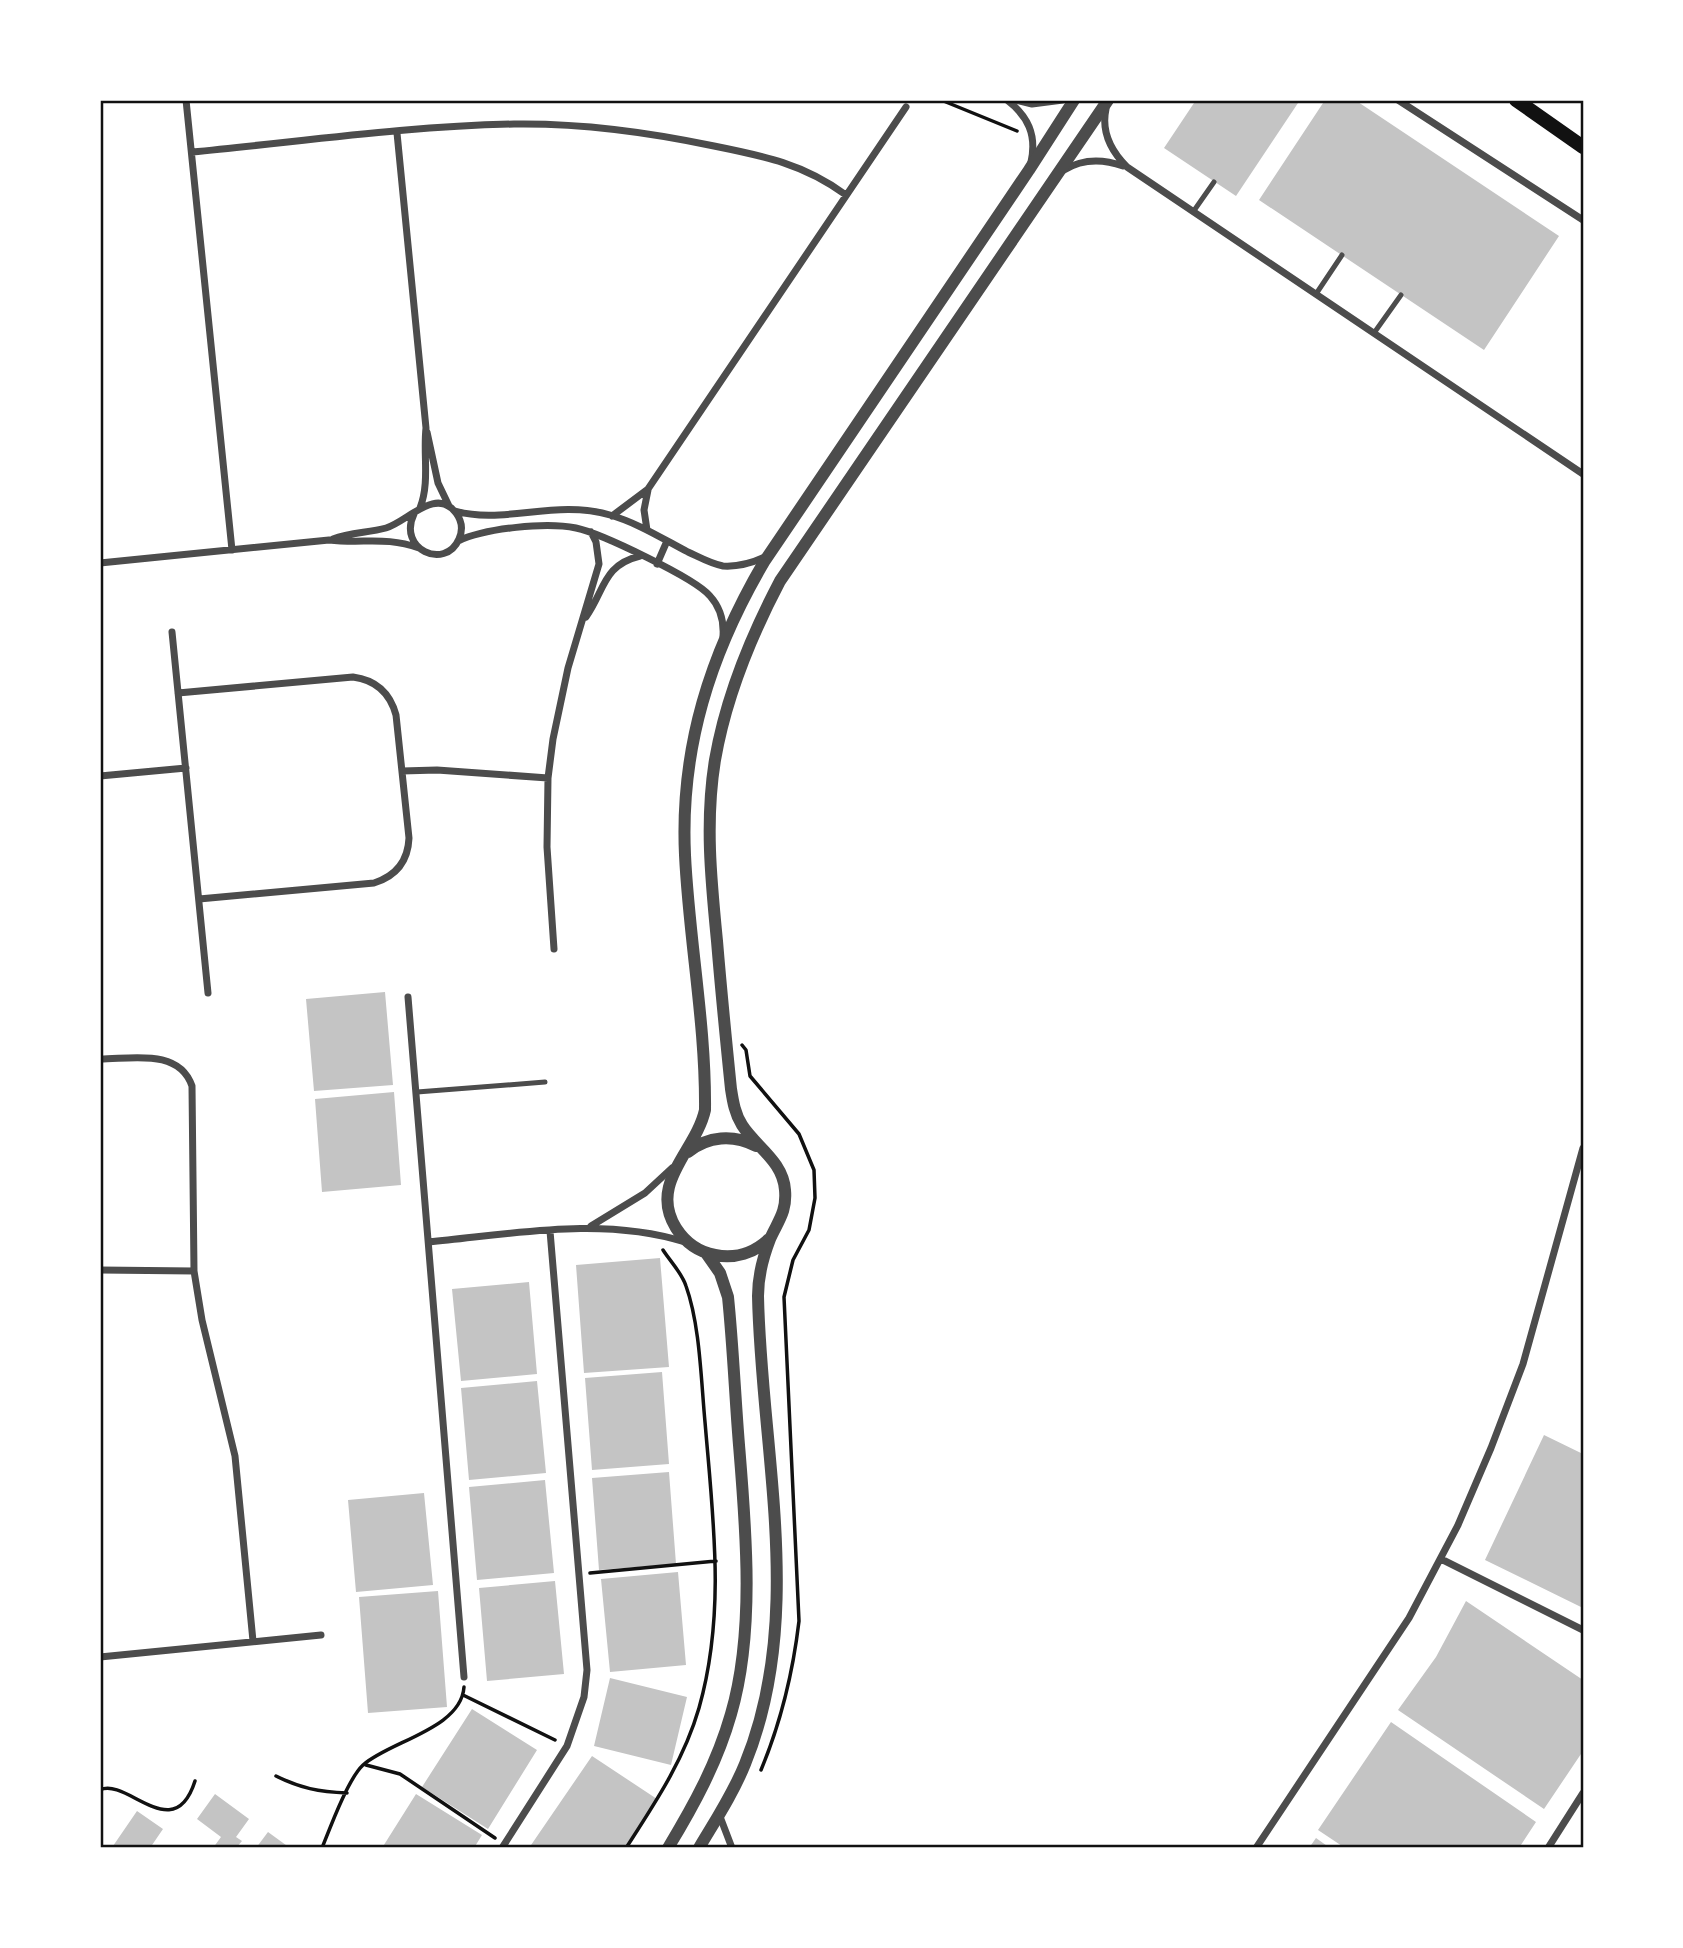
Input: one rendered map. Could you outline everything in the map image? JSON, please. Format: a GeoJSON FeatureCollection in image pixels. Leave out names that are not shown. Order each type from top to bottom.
{"type":"FeatureCollection","features":[{"type":"Feature","properties":{"kind":"main road"},"geometry":{"type":"LineString","coordinates":[[1516,100],[1583,147]]}},
{"type":"Feature","properties":{"kind":"street"},"geometry":{"type":"LineString","coordinates":[[186,100],[232,550]]}},
{"type":"Feature","properties":{"kind":"street"},"geometry":{"type":"LineString","coordinates":[[1007,100],[1025,117],[1031,128],[1034,142],[1030,170]]}},
{"type":"Feature","properties":{"kind":"street"},"geometry":{"type":"LineString","coordinates":[[1016,100],[1032,104],[1063,100]]}},
{"type":"Feature","properties":{"kind":"street"},"geometry":{"type":"LineString","coordinates":[[668,1848],[715,1762],[732,1712],[746,1606],[746,1540],[727,1297],[720,1273],[705,1253],[680,1234],[669,1212],[668,1187],[702,1125],[705,1110],[685,855],[685,811],[696,724],[708,681],[741,600],[768,556],[1030,170],[1074,100]]}},
{"type":"Feature","properties":{"kind":"street"},"geometry":{"type":"LineString","coordinates":[[1108,100],[1104,128],[1116,156],[1127,167],[1583,474]]}},
{"type":"Feature","properties":{"kind":"street"},"geometry":{"type":"LineString","coordinates":[[699,1848],[744,1764],[761,1714],[772,1662],[776,1608],[776,1545],[758,1293],[762,1264],[772,1236],[781,1221],[785,1204],[785,1187],[780,1170],[742,1125],[734,1110],[709,856],[710,808],[720,737],[739,667],[780,581],[1108,100]]}},
{"type":"Feature","properties":{"kind":"street"},"geometry":{"type":"LineString","coordinates":[[1398,100],[1583,220]]}},
{"type":"Feature","properties":{"kind":"street"},"geometry":{"type":"LineString","coordinates":[[612,516],[648,489],[906,107]]}},
{"type":"Feature","properties":{"kind":"street"},"geometry":{"type":"LineString","coordinates":[[192,152],[467,126],[566,126],[664,135],[785,162],[827,181],[846,195]]}},
{"type":"Feature","properties":{"kind":"street"},"geometry":{"type":"LineString","coordinates":[[397,132],[426,428],[438,483],[461,522],[458,541]]}},
{"type":"Feature","properties":{"kind":"street"},"geometry":{"type":"LineString","coordinates":[[1057,175],[1083,162],[1098,160],[1127,167]]}},
{"type":"Feature","properties":{"kind":"street"},"geometry":{"type":"LineString","coordinates":[[419,548],[411,536],[411,521],[426,489],[426,428]]}},
{"type":"Feature","properties":{"kind":"street"},"geometry":{"type":"LineString","coordinates":[[648,489],[644,510],[648,530]]}},
{"type":"Feature","properties":{"kind":"street"},"geometry":{"type":"LineString","coordinates":[[100,563],[329,540],[387,527],[434,503],[473,515],[572,508],[612,516],[648,530],[711,563],[723,566],[746,564],[768,556]]}},
{"type":"Feature","properties":{"kind":"street"},"geometry":{"type":"LineString","coordinates":[[329,540],[393,540],[433,554],[441,554],[448,552],[458,541],[480,533],[543,526],[591,532],[705,589],[722,617],[723,640]]}},
{"type":"Feature","properties":{"kind":"street"},"geometry":{"type":"LineString","coordinates":[[554,949],[547,847],[548,778],[559,704],[599,564],[596,542],[591,532]]}},
{"type":"Feature","properties":{"kind":"street"},"geometry":{"type":"LineString","coordinates":[[657,564],[667,541]]}},
{"type":"Feature","properties":{"kind":"street"},"geometry":{"type":"LineString","coordinates":[[583,620],[613,569],[621,562],[641,555]]}},
{"type":"Feature","properties":{"kind":"street"},"geometry":{"type":"LineString","coordinates":[[172,632],[208,993]]}},
{"type":"Feature","properties":{"kind":"street"},"geometry":{"type":"LineString","coordinates":[[178,693],[361,678],[378,685],[394,706],[402,771],[408,849],[405,859],[393,875],[374,883],[199,899]]}},
{"type":"Feature","properties":{"kind":"street"},"geometry":{"type":"LineString","coordinates":[[100,776],[186,768]]}},
{"type":"Feature","properties":{"kind":"street"},"geometry":{"type":"LineString","coordinates":[[402,771],[437,770],[548,778]]}},
{"type":"Feature","properties":{"kind":"street"},"geometry":{"type":"LineString","coordinates":[[408,997],[464,1677]]}},
{"type":"Feature","properties":{"kind":"street"},"geometry":{"type":"LineString","coordinates":[[100,1059],[170,1061],[178,1065],[190,1078],[193,1096],[194,1270],[202,1320],[235,1456],[253,1641]]}},
{"type":"Feature","properties":{"kind":"street"},"geometry":{"type":"LineString","coordinates":[[587,1228],[645,1193],[681,1159],[708,1141],[734,1138],[747,1141],[769,1156]]}},
{"type":"Feature","properties":{"kind":"street"},"geometry":{"type":"LineString","coordinates":[[1256,1848],[1391,1646],[1441,1559],[1483,1468],[1523,1364],[1583,1148]]}},
{"type":"Feature","properties":{"kind":"street"},"geometry":{"type":"LineString","coordinates":[[429,1242],[587,1228],[649,1232],[689,1243]]}},
{"type":"Feature","properties":{"kind":"street"},"geometry":{"type":"LineString","coordinates":[[503,1846],[567,1746],[584,1697],[587,1670],[550,1231]]}},
{"type":"Feature","properties":{"kind":"street"},"geometry":{"type":"LineString","coordinates":[[705,1253],[729,1257],[741,1255],[753,1251],[772,1236]]}},
{"type":"Feature","properties":{"kind":"street"},"geometry":{"type":"LineString","coordinates":[[100,1270],[194,1270]]}},
{"type":"Feature","properties":{"kind":"street"},"geometry":{"type":"LineString","coordinates":[[1441,1559],[1583,1630]]}},
{"type":"Feature","properties":{"kind":"street"},"geometry":{"type":"LineString","coordinates":[[100,1657],[321,1635]]}},
{"type":"Feature","properties":{"kind":"street"},"geometry":{"type":"LineString","coordinates":[[1548,1848],[1583,1793]]}},
{"type":"Feature","properties":{"kind":"street"},"geometry":{"type":"LineString","coordinates":[[719,1814],[732,1848]]}},
{"type":"Feature","properties":{"kind":"lane"},"geometry":{"type":"LineString","coordinates":[[1193,212],[1214,182]]}},
{"type":"Feature","properties":{"kind":"lane"},"geometry":{"type":"LineString","coordinates":[[1316,295],[1342,255]]}},
{"type":"Feature","properties":{"kind":"lane"},"geometry":{"type":"LineString","coordinates":[[1374,333],[1401,295]]}},
{"type":"Feature","properties":{"kind":"lane"},"geometry":{"type":"LineString","coordinates":[[417,1092],[545,1082]]}},
{"type":"Feature","properties":{"kind":"path"},"geometry":{"type":"LineString","coordinates":[[941,100],[1017,131],[1025,117]]}},
{"type":"Feature","properties":{"kind":"path"},"geometry":{"type":"LineString","coordinates":[[726,1042],[740,1042],[746,1051],[750,1076],[799,1134],[814,1170],[815,1198],[809,1230],[793,1260],[784,1297],[799,1610]]}},
{"type":"Feature","properties":{"kind":"path"},"geometry":{"type":"LineString","coordinates":[[626,1848],[670,1781],[691,1732],[707,1678],[716,1618],[716,1561],[699,1350],[686,1284],[649,1232]]}},
{"type":"Feature","properties":{"kind":"path"},"geometry":{"type":"LineString","coordinates":[[581,1574],[716,1561]]}},
{"type":"Feature","properties":{"kind":"path"},"geometry":{"type":"LineString","coordinates":[[322,1848],[351,1782],[364,1765],[442,1721],[463,1695],[464,1677]]}},
{"type":"Feature","properties":{"kind":"path"},"geometry":{"type":"LineString","coordinates":[[463,1695],[567,1746]]}},
{"type":"Feature","properties":{"kind":"path"},"geometry":{"type":"LineString","coordinates":[[364,1765],[400,1773],[503,1846]]}},
{"type":"Feature","properties":{"kind":"path"},"geometry":{"type":"LineString","coordinates":[[276,1776],[299,1788],[319,1793],[346,1793]]}},
{"type":"Feature","properties":{"kind":"path"},"geometry":{"type":"LineString","coordinates":[[100,1790],[114,1788],[133,1799],[166,1810],[180,1805],[191,1794],[195,1781]]}},
{"type":"Feature","properties":{"kind":"building"},"geometry":{"type":"Polygon","coordinates":[[[1196,100],[1300,100],[1236,196],[1164,148],[1196,100]]]}},
{"type":"Feature","properties":{"kind":"building"},"geometry":{"type":"Polygon","coordinates":[[[1325,100],[1355,100],[1559,236],[1484,350],[1259,200],[1325,100]]]}},
{"type":"Feature","properties":{"kind":"building"},"geometry":{"type":"Polygon","coordinates":[[[385,992],[393,1085],[314,1091],[306,999],[385,992]]]}},
{"type":"Feature","properties":{"kind":"building"},"geometry":{"type":"Polygon","coordinates":[[[394,1092],[401,1185],[322,1192],[315,1099],[394,1092]]]}},
{"type":"Feature","properties":{"kind":"building"},"geometry":{"type":"Polygon","coordinates":[[[660,1258],[669,1367],[584,1373],[576,1265],[660,1258]]]}},
{"type":"Feature","properties":{"kind":"building"},"geometry":{"type":"Polygon","coordinates":[[[529,1282],[537,1374],[461,1381],[452,1289],[529,1282]]]}},
{"type":"Feature","properties":{"kind":"building"},"geometry":{"type":"Polygon","coordinates":[[[662,1372],[669,1464],[592,1470],[585,1378],[662,1372]]]}},
{"type":"Feature","properties":{"kind":"building"},"geometry":{"type":"Polygon","coordinates":[[[537,1381],[546,1473],[469,1480],[461,1388],[537,1381]]]}},
{"type":"Feature","properties":{"kind":"building"},"geometry":{"type":"Polygon","coordinates":[[[1544,1435],[1583,1454],[1583,1608],[1485,1560],[1544,1435]]]}},
{"type":"Feature","properties":{"kind":"building"},"geometry":{"type":"Polygon","coordinates":[[[669,1472],[676,1564],[599,1570],[592,1478],[669,1472]]]}},
{"type":"Feature","properties":{"kind":"building"},"geometry":{"type":"Polygon","coordinates":[[[545,1480],[554,1573],[477,1580],[469,1487],[545,1480]]]}},
{"type":"Feature","properties":{"kind":"building"},"geometry":{"type":"Polygon","coordinates":[[[424,1493],[433,1585],[356,1592],[348,1500],[424,1493]]]}},
{"type":"Feature","properties":{"kind":"building"},"geometry":{"type":"Polygon","coordinates":[[[678,1572],[686,1665],[610,1672],[601,1579],[678,1572]]]}},
{"type":"Feature","properties":{"kind":"building"},"geometry":{"type":"Polygon","coordinates":[[[555,1581],[564,1674],[487,1681],[479,1588],[555,1581]]]}},
{"type":"Feature","properties":{"kind":"building"},"geometry":{"type":"Polygon","coordinates":[[[438,1591],[447,1707],[368,1713],[359,1597],[438,1591]]]}},
{"type":"Feature","properties":{"kind":"building"},"geometry":{"type":"Polygon","coordinates":[[[1466,1601],[1583,1680],[1583,1751],[1544,1809],[1398,1710],[1436,1657],[1466,1601]]]}},
{"type":"Feature","properties":{"kind":"building"},"geometry":{"type":"Polygon","coordinates":[[[610,1678],[687,1697],[671,1765],[594,1746],[610,1678]]]}},
{"type":"Feature","properties":{"kind":"building"},"geometry":{"type":"Polygon","coordinates":[[[472,1709],[537,1750],[488,1829],[422,1787],[472,1709]]]}},
{"type":"Feature","properties":{"kind":"building"},"geometry":{"type":"Polygon","coordinates":[[[1391,1722],[1536,1822],[1519,1848],[1345,1848],[1318,1830],[1391,1722]]]}},
{"type":"Feature","properties":{"kind":"building"},"geometry":{"type":"Polygon","coordinates":[[[592,1756],[657,1799],[624,1848],[529,1848],[592,1756]]]}},
{"type":"Feature","properties":{"kind":"building"},"geometry":{"type":"Polygon","coordinates":[[[215,1794],[249,1819],[236,1837],[242,1841],[236,1848],[213,1848],[221,1837],[197,1819],[215,1794]]]}},
{"type":"Feature","properties":{"kind":"building"},"geometry":{"type":"Polygon","coordinates":[[[416,1794],[482,1835],[474,1848],[382,1848],[416,1794]]]}},
{"type":"Feature","properties":{"kind":"building"},"geometry":{"type":"Polygon","coordinates":[[[137,1811],[163,1829],[150,1848],[116,1848],[113,1846],[137,1811]]]}},
{"type":"Feature","properties":{"kind":"building"},"geometry":{"type":"Polygon","coordinates":[[[268,1832],[290,1848],[256,1848],[268,1832]]]}},
{"type":"Feature","properties":{"kind":"building"},"geometry":{"type":"Polygon","coordinates":[[[1316,1838],[1330,1848],[1309,1848],[1316,1838]]]}}]}
